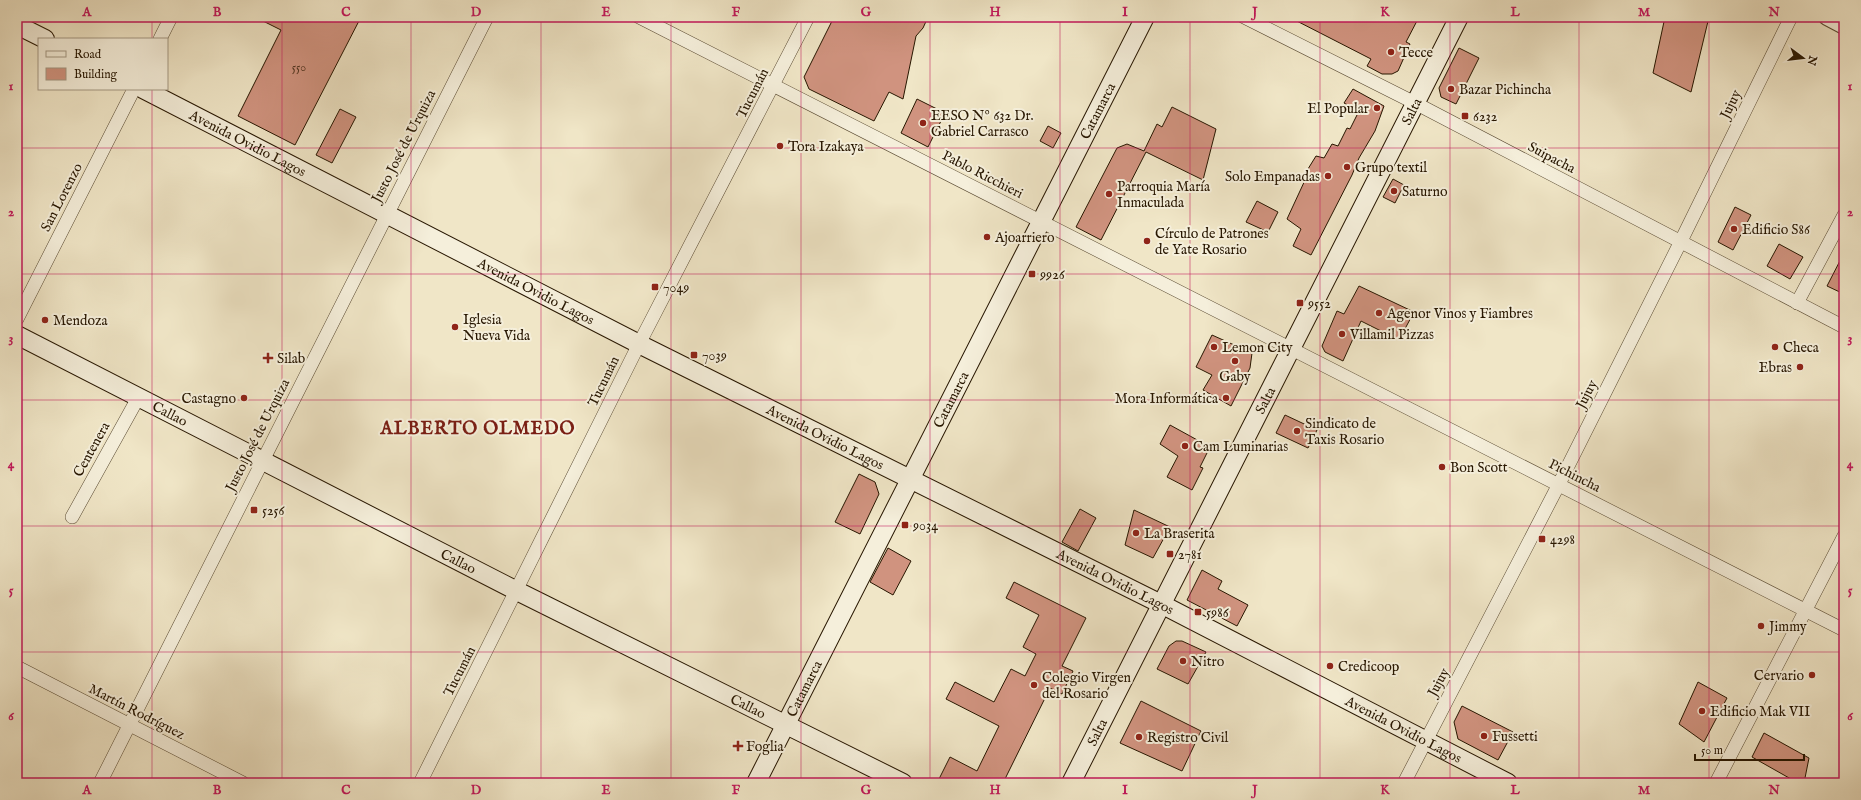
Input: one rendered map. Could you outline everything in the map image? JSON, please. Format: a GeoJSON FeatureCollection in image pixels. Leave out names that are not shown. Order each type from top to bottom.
{"type":"FeatureCollection","features":[{"type":"Feature","properties":{"kind":"main road","name":"Catamarca"},"geometry":{"type":"LineString","coordinates":[[756,783],[1145,17]]}},
{"type":"Feature","properties":{"kind":"main road","name":"Salta"},"geometry":{"type":"LineString","coordinates":[[1071,783],[1459,17]]}},
{"type":"Feature","properties":{"kind":"main road"},"geometry":{"type":"LineString","coordinates":[[17,25],[43,38]]}},
{"type":"Feature","properties":{"kind":"main road","name":"Avenida Ovidio Lagos"},"geometry":{"type":"LineString","coordinates":[[145,90],[387,213],[639,344],[1161,604],[1508,783]]}},
{"type":"Feature","properties":{"kind":"main road","name":"Callao"},"geometry":{"type":"LineString","coordinates":[[17,335],[517,591],[903,783]]}},
{"type":"Feature","properties":{"kind":"street"},"geometry":{"type":"LineString","coordinates":[[160,38],[171,17]]}},
{"type":"Feature","properties":{"kind":"street","name":"Justo José de Urquiza"},"geometry":{"type":"LineString","coordinates":[[100,783],[261,461],[487,17]]}},
{"type":"Feature","properties":{"kind":"street","name":"Pablo Ricchieri"},"geometry":{"type":"LineString","coordinates":[[639,17],[656,21],[774,86],[1291,348]]}},
{"type":"Feature","properties":{"kind":"street","name":"Tucumán"},"geometry":{"type":"LineString","coordinates":[[420,783],[639,344],[774,86],[808,17]]}},
{"type":"Feature","properties":{"kind":"street","name":"Suipacha"},"geometry":{"type":"LineString","coordinates":[[1244,17],[1415,103],[1680,243],[1844,327]]}},
{"type":"Feature","properties":{"kind":"street","name":"Jujuy"},"geometry":{"type":"LineString","coordinates":[[1404,783],[1559,484],[1791,17]]}},
{"type":"Feature","properties":{"kind":"street"},"geometry":{"type":"LineString","coordinates":[[1827,17],[1844,26]]}},
{"type":"Feature","properties":{"kind":"street","name":"San Lorenzo"},"geometry":{"type":"LineString","coordinates":[[17,319],[133,90]]}},
{"type":"Feature","properties":{"kind":"street"},"geometry":{"type":"LineString","coordinates":[[1797,303],[1844,214]]}},
{"type":"Feature","properties":{"kind":"street","name":"Pichincha"},"geometry":{"type":"LineString","coordinates":[[1291,348],[1844,630]]}},
{"type":"Feature","properties":{"kind":"street","name":"Centenera"},"geometry":{"type":"LineString","coordinates":[[72,517],[138,398]]}},
{"type":"Feature","properties":{"kind":"street"},"geometry":{"type":"LineString","coordinates":[[1716,783],[1844,536]]}},
{"type":"Feature","properties":{"kind":"street","name":"Martín Rodríguez"},"geometry":{"type":"LineString","coordinates":[[17,667],[243,783]]}},
{"type":"Feature","properties":{"kind":"building"},"geometry":{"type":"Polygon","coordinates":[[[255,17],[361,17],[295,145],[238,116],[281,30],[255,17]]]}},
{"type":"Feature","properties":{"kind":"building"},"geometry":{"type":"Polygon","coordinates":[[[834,17],[928,17],[923,28],[916,36],[903,99],[889,92],[874,121],[809,89],[804,77],[834,17]]]}},
{"type":"Feature","properties":{"kind":"building"},"geometry":{"type":"Polygon","coordinates":[[[1289,17],[1419,17],[1406,42],[1410,44],[1398,71],[1392,74],[1382,74],[1367,66],[1371,59],[1289,17]]]}},
{"type":"Feature","properties":{"kind":"building"},"geometry":{"type":"Polygon","coordinates":[[[1665,17],[1709,17],[1691,92],[1653,73],[1665,17]]]}},
{"type":"Feature","properties":{"kind":"building"},"geometry":{"type":"Polygon","coordinates":[[[1459,48],[1479,58],[1456,104],[1441,97],[1439,88],[1459,48]]]}},
{"type":"Feature","properties":{"kind":"building"},"geometry":{"type":"Polygon","coordinates":[[[1353,89],[1384,106],[1375,131],[1359,158],[1352,175],[1311,255],[1293,246],[1301,229],[1287,219],[1306,178],[1303,177],[1316,156],[1324,158],[1332,144],[1338,146],[1347,128],[1350,129],[1359,111],[1344,103],[1353,89]]]}},
{"type":"Feature","properties":{"kind":"building","name":"EESO Nº 632 Dr. Gabriel Carrasco"},"geometry":{"type":"Polygon","coordinates":[[[917,99],[945,113],[928,147],[901,133],[917,99]]]}},
{"type":"Feature","properties":{"kind":"building"},"geometry":{"type":"Polygon","coordinates":[[[1172,107],[1216,129],[1203,180],[1146,152],[1101,240],[1076,227],[1117,148],[1127,144],[1144,151],[1157,124],[1162,127],[1172,107]]]}},
{"type":"Feature","properties":{"kind":"building"},"geometry":{"type":"Polygon","coordinates":[[[340,109],[356,117],[332,163],[316,155],[340,109]]]}},
{"type":"Feature","properties":{"kind":"building"},"geometry":{"type":"Polygon","coordinates":[[[1048,126],[1061,133],[1053,148],[1040,141],[1048,126]]]}},
{"type":"Feature","properties":{"kind":"building","name":"Saturno"},"geometry":{"type":"Polygon","coordinates":[[[1393,179],[1404,185],[1395,203],[1383,197],[1393,179]]]}},
{"type":"Feature","properties":{"kind":"building"},"geometry":{"type":"Polygon","coordinates":[[[1257,201],[1278,212],[1268,232],[1246,222],[1257,201]]]}},
{"type":"Feature","properties":{"kind":"building","name":"Edificio S86"},"geometry":{"type":"Polygon","coordinates":[[[1735,207],[1751,215],[1733,250],[1718,242],[1735,207]]]}},
{"type":"Feature","properties":{"kind":"building"},"geometry":{"type":"Polygon","coordinates":[[[1779,244],[1803,257],[1790,279],[1767,266],[1779,244]]]}},
{"type":"Feature","properties":{"kind":"building"},"geometry":{"type":"Polygon","coordinates":[[[1844,253],[1844,294],[1827,286],[1844,253]]]}},
{"type":"Feature","properties":{"kind":"building","name":"Agenor Vinos y Fiambres"},"geometry":{"type":"Polygon","coordinates":[[[1359,286],[1414,312],[1399,340],[1361,321],[1343,361],[1325,352],[1322,346],[1337,311],[1344,314],[1359,286]]]}},
{"type":"Feature","properties":{"kind":"building"},"geometry":{"type":"Polygon","coordinates":[[[1212,335],[1252,353],[1250,368],[1231,406],[1203,390],[1212,375],[1196,367],[1212,335]]]}},
{"type":"Feature","properties":{"kind":"building","name":"Sindicato de Taxis Rosario"},"geometry":{"type":"Polygon","coordinates":[[[1285,415],[1317,430],[1308,448],[1276,433],[1285,415]]]}},
{"type":"Feature","properties":{"kind":"building"},"geometry":{"type":"Polygon","coordinates":[[[1170,425],[1210,447],[1200,467],[1203,468],[1192,490],[1167,477],[1178,456],[1160,444],[1170,425]]]}},
{"type":"Feature","properties":{"kind":"building"},"geometry":{"type":"Polygon","coordinates":[[[859,474],[875,482],[879,494],[860,534],[835,522],[859,474]]]}},
{"type":"Feature","properties":{"kind":"building"},"geometry":{"type":"Polygon","coordinates":[[[1080,509],[1096,518],[1078,551],[1062,542],[1080,509]]]}},
{"type":"Feature","properties":{"kind":"building"},"geometry":{"type":"Polygon","coordinates":[[[1134,510],[1170,527],[1153,558],[1125,545],[1134,510]]]}},
{"type":"Feature","properties":{"kind":"building"},"geometry":{"type":"Polygon","coordinates":[[[888,548],[911,561],[893,595],[870,582],[888,548]]]}},
{"type":"Feature","properties":{"kind":"building"},"geometry":{"type":"Polygon","coordinates":[[[1202,570],[1222,581],[1218,589],[1248,605],[1237,626],[1187,600],[1202,570]]]}},
{"type":"Feature","properties":{"kind":"building","name":"Colegio Virgen del Rosario"},"geometry":{"type":"Polygon","coordinates":[[[1014,582],[1086,618],[1062,666],[1073,671],[1062,694],[1050,688],[1003,783],[937,783],[950,757],[977,771],[999,726],[946,699],[955,682],[994,702],[1011,669],[1025,676],[1036,654],[1023,647],[1039,615],[1006,598],[1014,582]]]}},
{"type":"Feature","properties":{"kind":"building"},"geometry":{"type":"Polygon","coordinates":[[[1176,641],[1182,641],[1206,652],[1188,684],[1157,669],[1169,646],[1176,641]]]}},
{"type":"Feature","properties":{"kind":"building","name":"Edificio Mak VII"},"geometry":{"type":"Polygon","coordinates":[[[1698,682],[1727,698],[1704,742],[1679,724],[1698,682]]]}},
{"type":"Feature","properties":{"kind":"building"},"geometry":{"type":"Polygon","coordinates":[[[1141,701],[1201,731],[1182,771],[1120,743],[1141,701]]]}},
{"type":"Feature","properties":{"kind":"building","name":"Fussetti"},"geometry":{"type":"Polygon","coordinates":[[[1462,706],[1513,732],[1498,760],[1458,739],[1454,722],[1462,706]]]}},
{"type":"Feature","properties":{"kind":"building"},"geometry":{"type":"Polygon","coordinates":[[[1764,733],[1809,758],[1804,783],[1798,783],[1752,757],[1764,733]]]}},
{"type":"Feature","properties":{"kind":"place","name":"Tecce"},"geometry":{"type":"Point","coordinates":[1391,52]}},
{"type":"Feature","properties":{"kind":"place","name":"Bazar Pichincha"},"geometry":{"type":"Point","coordinates":[1451,89]}},
{"type":"Feature","properties":{"kind":"place","name":"El Popular"},"geometry":{"type":"Point","coordinates":[1377,108]}},
{"type":"Feature","properties":{"kind":"place","name":"6232"},"geometry":{"type":"Point","coordinates":[1465,116]}},
{"type":"Feature","properties":{"kind":"place","name":"EESO Nº 632 Dr. Gabriel Carrasco"},"geometry":{"type":"Point","coordinates":[923,123]}},
{"type":"Feature","properties":{"kind":"place","name":"Tora Izakaya"},"geometry":{"type":"Point","coordinates":[780,146]}},
{"type":"Feature","properties":{"kind":"place","name":"Grupo textil"},"geometry":{"type":"Point","coordinates":[1347,167]}},
{"type":"Feature","properties":{"kind":"place","name":"Solo Empanadas"},"geometry":{"type":"Point","coordinates":[1328,176]}},
{"type":"Feature","properties":{"kind":"place","name":"Saturno"},"geometry":{"type":"Point","coordinates":[1394,191]}},
{"type":"Feature","properties":{"kind":"place","name":"Parroquia María Inmaculada"},"geometry":{"type":"Point","coordinates":[1109,194]}},
{"type":"Feature","properties":{"kind":"place","name":"Edificio S86"},"geometry":{"type":"Point","coordinates":[1734,229]}},
{"type":"Feature","properties":{"kind":"place","name":"Ajoarriero"},"geometry":{"type":"Point","coordinates":[987,237]}},
{"type":"Feature","properties":{"kind":"place","name":"Círculo de Patrones de Yate Rosario"},"geometry":{"type":"Point","coordinates":[1147,241]}},
{"type":"Feature","properties":{"kind":"place","name":"9926"},"geometry":{"type":"Point","coordinates":[1032,274]}},
{"type":"Feature","properties":{"kind":"place","name":"7049"},"geometry":{"type":"Point","coordinates":[655,287]}},
{"type":"Feature","properties":{"kind":"place","name":"9552"},"geometry":{"type":"Point","coordinates":[1300,303]}},
{"type":"Feature","properties":{"kind":"place","name":"Agenor Vinos y Fiambres"},"geometry":{"type":"Point","coordinates":[1379,313]}},
{"type":"Feature","properties":{"kind":"place","name":"Mendoza"},"geometry":{"type":"Point","coordinates":[45,320]}},
{"type":"Feature","properties":{"kind":"place","name":"Iglesia Nueva Vida"},"geometry":{"type":"Point","coordinates":[455,327]}},
{"type":"Feature","properties":{"kind":"place","name":"Villamil Pizzas"},"geometry":{"type":"Point","coordinates":[1342,334]}},
{"type":"Feature","properties":{"kind":"place","name":"Lemon City"},"geometry":{"type":"Point","coordinates":[1214,347]}},
{"type":"Feature","properties":{"kind":"place","name":"Checa"},"geometry":{"type":"Point","coordinates":[1775,347]}},
{"type":"Feature","properties":{"kind":"place","name":"7039"},"geometry":{"type":"Point","coordinates":[694,355]}},
{"type":"Feature","properties":{"kind":"place","name":"Silab"},"geometry":{"type":"Point","coordinates":[268,358]}},
{"type":"Feature","properties":{"kind":"place","name":"Gaby"},"geometry":{"type":"Point","coordinates":[1235,361]}},
{"type":"Feature","properties":{"kind":"place","name":"Ebras"},"geometry":{"type":"Point","coordinates":[1800,367]}},
{"type":"Feature","properties":{"kind":"place","name":"Castagno"},"geometry":{"type":"Point","coordinates":[244,398]}},
{"type":"Feature","properties":{"kind":"place","name":"Mora Informática"},"geometry":{"type":"Point","coordinates":[1226,398]}},
{"type":"Feature","properties":{"kind":"place","name":"Sindicato de Taxis Rosario"},"geometry":{"type":"Point","coordinates":[1297,431]}},
{"type":"Feature","properties":{"kind":"place","name":"Cam Luminarias"},"geometry":{"type":"Point","coordinates":[1185,446]}},
{"type":"Feature","properties":{"kind":"place","name":"Bon Scott"},"geometry":{"type":"Point","coordinates":[1442,467]}},
{"type":"Feature","properties":{"kind":"place","name":"5256"},"geometry":{"type":"Point","coordinates":[254,510]}},
{"type":"Feature","properties":{"kind":"place","name":"9034"},"geometry":{"type":"Point","coordinates":[905,525]}},
{"type":"Feature","properties":{"kind":"place","name":"La Braserita"},"geometry":{"type":"Point","coordinates":[1136,533]}},
{"type":"Feature","properties":{"kind":"place","name":"4298"},"geometry":{"type":"Point","coordinates":[1542,539]}},
{"type":"Feature","properties":{"kind":"place","name":"2781"},"geometry":{"type":"Point","coordinates":[1170,554]}},
{"type":"Feature","properties":{"kind":"place","name":"5986"},"geometry":{"type":"Point","coordinates":[1198,612]}},
{"type":"Feature","properties":{"kind":"place","name":"Jimmy"},"geometry":{"type":"Point","coordinates":[1761,626]}},
{"type":"Feature","properties":{"kind":"place","name":"Nitro"},"geometry":{"type":"Point","coordinates":[1183,661]}},
{"type":"Feature","properties":{"kind":"place","name":"Credicoop"},"geometry":{"type":"Point","coordinates":[1330,666]}},
{"type":"Feature","properties":{"kind":"place","name":"Cervario"},"geometry":{"type":"Point","coordinates":[1812,675]}},
{"type":"Feature","properties":{"kind":"place","name":"Colegio Virgen del Rosario"},"geometry":{"type":"Point","coordinates":[1034,685]}},
{"type":"Feature","properties":{"kind":"place","name":"Edificio Mak VII"},"geometry":{"type":"Point","coordinates":[1702,711]}},
{"type":"Feature","properties":{"kind":"place","name":"Fussetti"},"geometry":{"type":"Point","coordinates":[1484,736]}},
{"type":"Feature","properties":{"kind":"place","name":"Registro Civil"},"geometry":{"type":"Point","coordinates":[1139,737]}},
{"type":"Feature","properties":{"kind":"place","name":"Foglia"},"geometry":{"type":"Point","coordinates":[738,746]}},
{"type":"Feature","properties":{"kind":"district","name":"ALBERTO OLMEDO"},"geometry":{"type":"Point","coordinates":[478,428]}}]}
